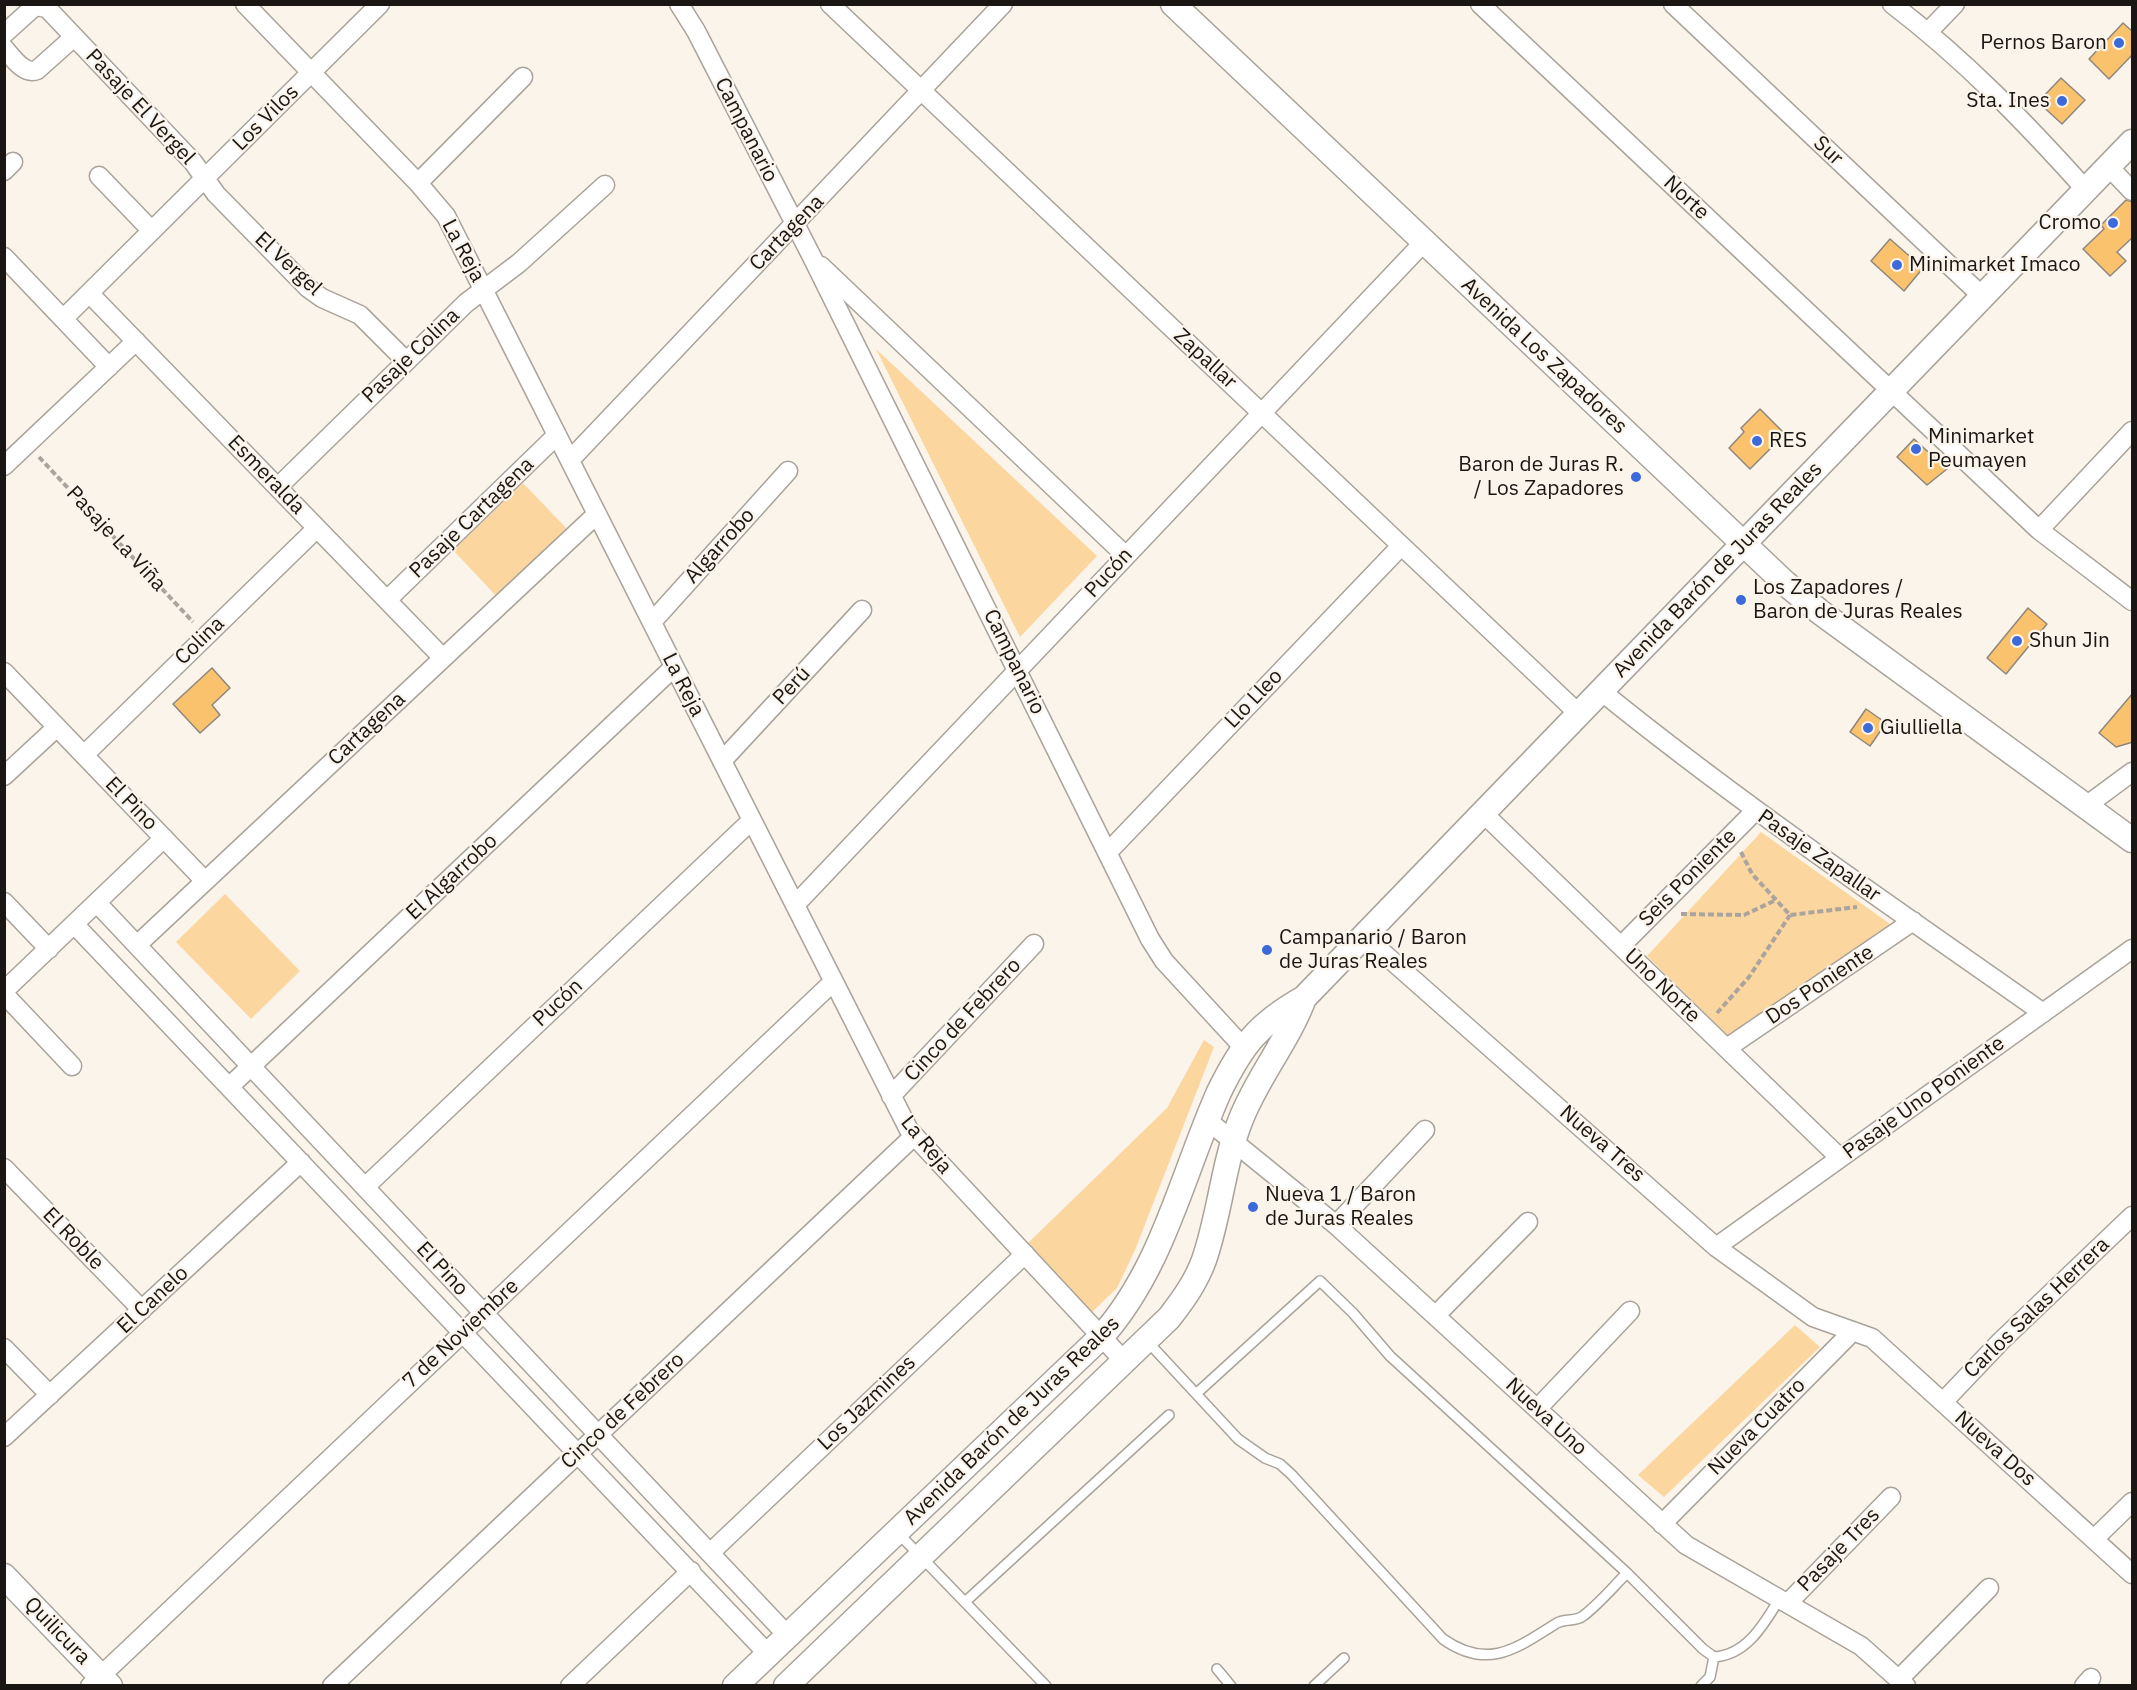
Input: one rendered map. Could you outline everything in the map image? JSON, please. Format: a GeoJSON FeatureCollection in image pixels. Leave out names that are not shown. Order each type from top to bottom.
{"type":"FeatureCollection","features":[{"type":"Feature","properties":{"kind":"street","name":"La Reja"},"geometry":{"type":"LineString","coordinates":[[245,4],[418,183],[446,216],[833,982],[914,1136],[1125,1362]]}},
{"type":"Feature","properties":{"kind":"street","name":"Los Vilos"},"geometry":{"type":"LineString","coordinates":[[63,319],[380,4]]}},
{"type":"Feature","properties":{"kind":"street","name":"Campanario"},"geometry":{"type":"LineString","coordinates":[[679,4],[696,30],[812,257],[1157,950],[1244,1048]]}},
{"type":"Feature","properties":{"kind":"street","name":"Zapallar"},"geometry":{"type":"LineString","coordinates":[[830,4],[1579,714]]}},
{"type":"Feature","properties":{"kind":"street","name":"Cartagena"},"geometry":{"type":"LineString","coordinates":[[570,460],[922,92],[1003,4]]}},
{"type":"Feature","properties":{"kind":"street","name":"Avenida Los Zapadores"},"geometry":{"type":"LineString","coordinates":[[1173,4],[1743,544],[1820,612],[2133,840]]}},
{"type":"Feature","properties":{"kind":"street","name":"Norte"},"geometry":{"type":"LineString","coordinates":[[1480,4],[2039,530],[2133,601]]}},
{"type":"Feature","properties":{"kind":"street","name":"Sur"},"geometry":{"type":"LineString","coordinates":[[1673,4],[1983,297]]}},
{"type":"Feature","properties":{"kind":"street"},"geometry":{"type":"LineString","coordinates":[[1892,4],[1928,32],[1994,91],[2086,190]]}},
{"type":"Feature","properties":{"kind":"street"},"geometry":{"type":"LineString","coordinates":[[1928,32],[1955,4]]}},
{"type":"Feature","properties":{"kind":"street","name":"Pasaje El Vergel"},"geometry":{"type":"LineString","coordinates":[[4,34],[32,9],[40,5],[47,8],[193,162],[205,179]]}},
{"type":"Feature","properties":{"kind":"street","name":"Pasaje El Vergel"},"geometry":{"type":"LineString","coordinates":[[4,48],[25,70],[31,72],[38,70],[74,37]]}},
{"type":"Feature","properties":{"kind":"street"},"geometry":{"type":"LineString","coordinates":[[418,183],[523,77]]}},
{"type":"Feature","properties":{"kind":"street","name":"Avenida Barón de Juras Reales"},"geometry":{"type":"LineString","coordinates":[[735,1686],[1102,1336],[1119,1317],[1148,1270],[1207,1120],[1244,1048],[1267,1020],[1304,998],[2133,142]]}},
{"type":"Feature","properties":{"kind":"street"},"geometry":{"type":"LineString","coordinates":[[2109,167],[2133,191]]}},
{"type":"Feature","properties":{"kind":"street"},"geometry":{"type":"LineString","coordinates":[[99,176],[152,231]]}},
{"type":"Feature","properties":{"kind":"street","name":"El Vergel"},"geometry":{"type":"LineString","coordinates":[[205,179],[216,194],[308,288],[322,298],[360,315],[406,361]]}},
{"type":"Feature","properties":{"kind":"street","name":"Pasaje Colina"},"geometry":{"type":"LineString","coordinates":[[278,487],[466,303],[519,263],[605,185]]}},
{"type":"Feature","properties":{"kind":"street","name":"Pucón"},"geometry":{"type":"LineString","coordinates":[[795,905],[1424,242]]}},
{"type":"Feature","properties":{"kind":"street","name":"Campanario"},"geometry":{"type":"LineString","coordinates":[[812,257],[1126,556]]}},
{"type":"Feature","properties":{"kind":"street"},"geometry":{"type":"LineString","coordinates":[[8,268],[63,319],[109,367]]}},
{"type":"Feature","properties":{"kind":"street","name":"Esmeralda"},"geometry":{"type":"LineString","coordinates":[[89,293],[443,658]]}},
{"type":"Feature","properties":{"kind":"street"},"geometry":{"type":"LineString","coordinates":[[8,456],[136,341]]}},
{"type":"Feature","properties":{"kind":"street"},"geometry":{"type":"LineString","coordinates":[[2039,530],[2133,431]]}},
{"type":"Feature","properties":{"kind":"street","name":"Pasaje Cartagena"},"geometry":{"type":"LineString","coordinates":[[387,600],[557,435]]}},
{"type":"Feature","properties":{"kind":"street","name":"Algarrobo"},"geometry":{"type":"LineString","coordinates":[[652,622],[788,471]]}},
{"type":"Feature","properties":{"kind":"street","name":"Cartagena"},"geometry":{"type":"LineString","coordinates":[[137,945],[597,514]]}},
{"type":"Feature","properties":{"kind":"street","name":"Colina"},"geometry":{"type":"LineString","coordinates":[[84,755],[317,528]]}},
{"type":"Feature","properties":{"kind":"street","name":"Llo Lleo"},"geometry":{"type":"LineString","coordinates":[[1107,852],[1401,546]]}},
{"type":"Feature","properties":{"kind":"street","name":"Perú"},"geometry":{"type":"LineString","coordinates":[[722,761],[862,610]]}},
{"type":"Feature","properties":{"kind":"street","name":"El Algarrobo"},"geometry":{"type":"LineString","coordinates":[[230,1087],[674,667]]}},
{"type":"Feature","properties":{"kind":"street","name":"El Pino"},"geometry":{"type":"LineString","coordinates":[[4,672],[206,881]]}},
{"type":"Feature","properties":{"kind":"street","name":"Pasaje Zapallar"},"geometry":{"type":"LineString","coordinates":[[1601,691],[1697,768],[2043,1013]]}},
{"type":"Feature","properties":{"kind":"street"},"geometry":{"type":"LineString","coordinates":[[4,776],[57,727]]}},
{"type":"Feature","properties":{"kind":"street"},"geometry":{"type":"LineString","coordinates":[[2086,806],[2133,772]]}},
{"type":"Feature","properties":{"kind":"street","name":"Seis Poniente"},"geometry":{"type":"LineString","coordinates":[[1621,946],[1755,810]]}},
{"type":"Feature","properties":{"kind":"street","name":"Uno Norte"},"geometry":{"type":"LineString","coordinates":[[1483,813],[1840,1158]]}},
{"type":"Feature","properties":{"kind":"street","name":"Pucón"},"geometry":{"type":"LineString","coordinates":[[365,1187],[752,820]]}},
{"type":"Feature","properties":{"kind":"street"},"geometry":{"type":"LineString","coordinates":[[72,1066],[4,993],[164,838]]}},
{"type":"Feature","properties":{"kind":"street"},"geometry":{"type":"LineString","coordinates":[[4,902],[49,949]]}},
{"type":"Feature","properties":{"kind":"street","name":"El Pino"},"geometry":{"type":"LineString","coordinates":[[97,903],[788,1636]]}},
{"type":"Feature","properties":{"kind":"street","name":"Dos Poniente"},"geometry":{"type":"LineString","coordinates":[[1727,1048],[1913,921]]}},
{"type":"Feature","properties":{"kind":"street","name":"El Pino"},"geometry":{"type":"LineString","coordinates":[[74,924],[768,1654]]}},
{"type":"Feature","properties":{"kind":"street","name":"Nueva Tres"},"geometry":{"type":"LineString","coordinates":[[1364,936],[1716,1247],[1813,1317],[1853,1331]]}},
{"type":"Feature","properties":{"kind":"street","name":"Cinco de Febrero"},"geometry":{"type":"LineString","coordinates":[[891,1096],[1034,944]]}},
{"type":"Feature","properties":{"kind":"street","name":"Pasaje Uno Poniente"},"geometry":{"type":"LineString","coordinates":[[1716,1247],[2133,949]]}},
{"type":"Feature","properties":{"kind":"street","name":"7 de Noviembre"},"geometry":{"type":"LineString","coordinates":[[100,1682],[463,1332],[833,982]]}},
{"type":"Feature","properties":{"kind":"street","name":"Avenida Barón de Juras Reales"},"geometry":{"type":"LineString","coordinates":[[786,1686],[1147,1341],[1189,1291],[1204,1260],[1233,1142],[1252,1094],[1289,1033],[1304,998]]}},
{"type":"Feature","properties":{"kind":"street","name":"Nueva Uno"},"geometry":{"type":"LineString","coordinates":[[1207,1120],[1336,1225],[1686,1545],[1861,1646],[1903,1682]]}},
{"type":"Feature","properties":{"kind":"street"},"geometry":{"type":"LineString","coordinates":[[1336,1225],[1425,1130]]}},
{"type":"Feature","properties":{"kind":"street","name":"Cinco de Febrero"},"geometry":{"type":"LineString","coordinates":[[332,1686],[914,1136]]}},
{"type":"Feature","properties":{"kind":"street","name":"El Canelo"},"geometry":{"type":"LineString","coordinates":[[4,1437],[301,1162]]}},
{"type":"Feature","properties":{"kind":"street","name":"El Roble"},"geometry":{"type":"LineString","coordinates":[[4,1168],[142,1310]]}},
{"type":"Feature","properties":{"kind":"street","name":"Carlos Salas Herrera"},"geometry":{"type":"LineString","coordinates":[[1944,1402],[2001,1341],[2133,1216]]}},
{"type":"Feature","properties":{"kind":"street"},"geometry":{"type":"LineString","coordinates":[[1436,1315],[1528,1222]]}},
{"type":"Feature","properties":{"kind":"street","name":"Los Jazmines"},"geometry":{"type":"LineString","coordinates":[[710,1553],[1024,1254]]}},
{"type":"Feature","properties":{"kind":"street"},"geometry":{"type":"LineString","coordinates":[[1537,1409],[1630,1311]]}},
{"type":"Feature","properties":{"kind":"street","name":"Nueva Dos"},"geometry":{"type":"LineString","coordinates":[[1853,1331],[1872,1338],[2133,1574]]}},
{"type":"Feature","properties":{"kind":"street","name":"Nueva Cuatro"},"geometry":{"type":"LineString","coordinates":[[1662,1524],[1853,1331]]}},
{"type":"Feature","properties":{"kind":"street"},"geometry":{"type":"LineString","coordinates":[[4,1348],[50,1395]]}},
{"type":"Feature","properties":{"kind":"street","name":"Pasaje Tres"},"geometry":{"type":"LineString","coordinates":[[1784,1600],[1891,1497]]}},
{"type":"Feature","properties":{"kind":"street"},"geometry":{"type":"LineString","coordinates":[[2094,1539],[2133,1502]]}},
{"type":"Feature","properties":{"kind":"street"},"geometry":{"type":"LineString","coordinates":[[570,1686],[691,1571]]}},
{"type":"Feature","properties":{"kind":"street","name":"Quilicura"},"geometry":{"type":"LineString","coordinates":[[4,1576],[100,1682]]}},
{"type":"Feature","properties":{"kind":"street"},"geometry":{"type":"LineString","coordinates":[[1903,1682],[1989,1588]]}},
{"type":"Feature","properties":{"kind":"lane"},"geometry":{"type":"LineString","coordinates":[[1197,1393],[1320,1281],[1353,1313],[1390,1356],[1627,1573],[1703,1650],[1714,1657],[1735,1653],[1763,1626],[1784,1600]]}},
{"type":"Feature","properties":{"kind":"lane"},"geometry":{"type":"LineString","coordinates":[[1147,1341],[1238,1439],[1265,1458],[1280,1464],[1292,1475],[1443,1639],[1459,1650],[1477,1655],[1496,1655],[1519,1647],[1564,1619],[1582,1618],[1627,1573]]}},
{"type":"Feature","properties":{"kind":"lane"},"geometry":{"type":"LineString","coordinates":[[965,1602],[1169,1415]]}},
{"type":"Feature","properties":{"kind":"lane"},"geometry":{"type":"LineString","coordinates":[[897,1532],[1046,1686]]}},
{"type":"Feature","properties":{"kind":"lane"},"geometry":{"type":"LineString","coordinates":[[1701,1686],[1710,1677],[1714,1657]]}},
{"type":"Feature","properties":{"kind":"lane"},"geometry":{"type":"LineString","coordinates":[[1314,1686],[1344,1658]]}},
{"type":"Feature","properties":{"kind":"lane"},"geometry":{"type":"LineString","coordinates":[[1217,1669],[1231,1686]]}},
{"type":"Feature","properties":{"kind":"path","name":"Pasaje La Viña"},"geometry":{"type":"LineString","coordinates":[[38,457],[193,621]]}},
{"type":"Feature","properties":{"kind":"path"},"geometry":{"type":"LineString","coordinates":[[1732,834],[1752,874],[1790,915]]}},
{"type":"Feature","properties":{"kind":"path"},"geometry":{"type":"LineString","coordinates":[[1653,914],[1744,915],[1776,900]]}},
{"type":"Feature","properties":{"kind":"path"},"geometry":{"type":"LineString","coordinates":[[1790,915],[1888,904]]}},
{"type":"Feature","properties":{"kind":"path"},"geometry":{"type":"LineString","coordinates":[[1704,1027],[1749,977],[1790,915]]}},
{"type":"Feature","properties":{"kind":"shaded area"},"geometry":{"type":"Polygon","coordinates":[[[876,349],[1097,556],[1020,637],[876,349]]]}},
{"type":"Feature","properties":{"kind":"shaded area"},"geometry":{"type":"Polygon","coordinates":[[[523,483],[570,532],[500,600],[453,550],[523,483]]]}},
{"type":"Feature","properties":{"kind":"shaded area"},"geometry":{"type":"Polygon","coordinates":[[[1761,832],[1890,924],[1729,1037],[1647,956],[1761,832]]]}},
{"type":"Feature","properties":{"kind":"shaded area"},"geometry":{"type":"Polygon","coordinates":[[[225,894],[300,971],[251,1019],[176,942],[225,894]]]}},
{"type":"Feature","properties":{"kind":"shaded area"},"geometry":{"type":"Polygon","coordinates":[[[1204,1040],[1214,1047],[1135,1250],[1117,1288],[1090,1314],[1027,1244],[1167,1108],[1204,1040]]]}},
{"type":"Feature","properties":{"kind":"shaded area"},"geometry":{"type":"Polygon","coordinates":[[[1795,1325],[1820,1347],[1664,1497],[1638,1475],[1795,1325]]]}},
{"type":"Feature","properties":{"kind":"building","name":"Pernos Baron"},"geometry":{"type":"Polygon","coordinates":[[[2123,23],[2133,32],[2133,54],[2109,79],[2089,59],[2123,23]]]}},
{"type":"Feature","properties":{"kind":"building","name":"Sta. Ines"},"geometry":{"type":"Polygon","coordinates":[[[2061,78],[2085,100],[2062,124],[2038,102],[2061,78]]]}},
{"type":"Feature","properties":{"kind":"building"},"geometry":{"type":"Polygon","coordinates":[[[2126,200],[2133,202],[2133,237],[2117,252],[2126,261],[2110,276],[2083,249],[2104,229],[2101,225],[2126,200]]]}},
{"type":"Feature","properties":{"kind":"building","name":"Minimarket Imaco"},"geometry":{"type":"Polygon","coordinates":[[[1890,239],[1923,268],[1904,291],[1871,261],[1890,239]]]}},
{"type":"Feature","properties":{"kind":"building","name":"RES"},"geometry":{"type":"Polygon","coordinates":[[[1760,409],[1785,434],[1750,469],[1729,448],[1744,432],[1741,428],[1760,409]]]}},
{"type":"Feature","properties":{"kind":"building"},"geometry":{"type":"Polygon","coordinates":[[[1914,439],[1947,469],[1927,485],[1897,457],[1914,439]]]}},
{"type":"Feature","properties":{"kind":"building","name":"Shun Jin"},"geometry":{"type":"Polygon","coordinates":[[[2028,608],[2047,624],[2006,674],[1987,658],[2028,608]]]}},
{"type":"Feature","properties":{"kind":"building"},"geometry":{"type":"Polygon","coordinates":[[[212,668],[230,688],[212,705],[220,715],[200,733],[173,704],[212,668]]]}},
{"type":"Feature","properties":{"kind":"building"},"geometry":{"type":"Polygon","coordinates":[[[2133,693],[2133,742],[2116,747],[2099,733],[2133,693]]]}},
{"type":"Feature","properties":{"kind":"building","name":"Giulliella"},"geometry":{"type":"Polygon","coordinates":[[[1866,709],[1886,723],[1870,746],[1850,732],[1866,709]]]}},
{"type":"Feature","properties":{"kind":"place","name":"Pernos Baron"},"geometry":{"type":"Point","coordinates":[2119,43]}},
{"type":"Feature","properties":{"kind":"place","name":"Sta. Ines"},"geometry":{"type":"Point","coordinates":[2062,101]}},
{"type":"Feature","properties":{"kind":"place","name":"Cromo"},"geometry":{"type":"Point","coordinates":[2113,223]}},
{"type":"Feature","properties":{"kind":"place","name":"Minimarket Imaco"},"geometry":{"type":"Point","coordinates":[1897,265]}},
{"type":"Feature","properties":{"kind":"place","name":"RES"},"geometry":{"type":"Point","coordinates":[1757,441]}},
{"type":"Feature","properties":{"kind":"place","name":"Minimarket Peumayen"},"geometry":{"type":"Point","coordinates":[1916,449]}},
{"type":"Feature","properties":{"kind":"place","name":"Baron de Juras R. / Los Zapadores"},"geometry":{"type":"Point","coordinates":[1636,477]}},
{"type":"Feature","properties":{"kind":"place","name":"Los Zapadores / Baron de Juras Reales"},"geometry":{"type":"Point","coordinates":[1741,600]}},
{"type":"Feature","properties":{"kind":"place","name":"Shun Jin"},"geometry":{"type":"Point","coordinates":[2017,641]}},
{"type":"Feature","properties":{"kind":"place","name":"Giulliella"},"geometry":{"type":"Point","coordinates":[1868,728]}},
{"type":"Feature","properties":{"kind":"place","name":"Campanario / Baron de Juras Reales"},"geometry":{"type":"Point","coordinates":[1267,950]}},
{"type":"Feature","properties":{"kind":"place","name":"Nueva 1 / Baron de Juras Reales"},"geometry":{"type":"Point","coordinates":[1253,1207]}}]}
